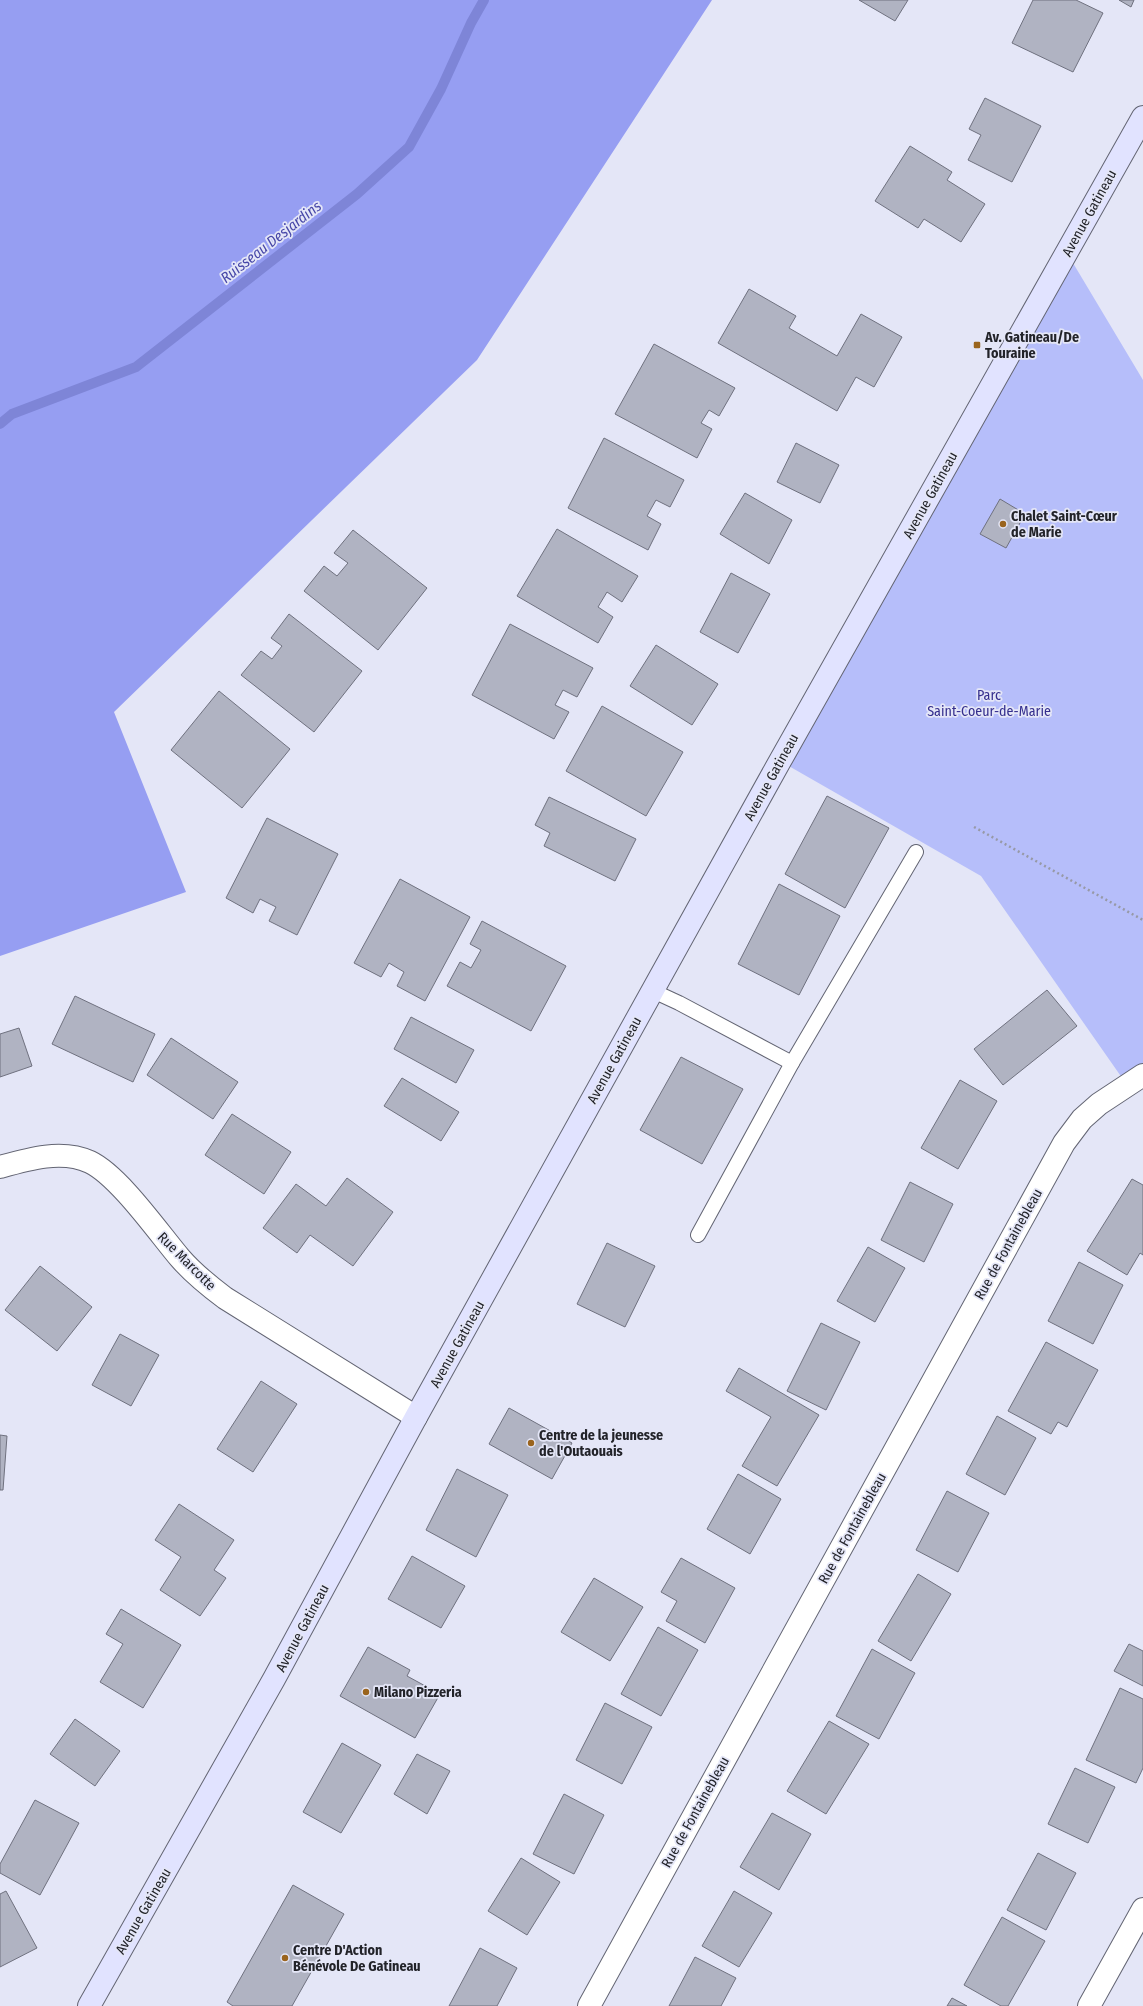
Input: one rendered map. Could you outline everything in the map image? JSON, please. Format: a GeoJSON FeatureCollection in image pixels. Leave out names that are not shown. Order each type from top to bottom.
{"type":"FeatureCollection","features":[{"type":"Feature","properties":{"kind":"street","name":"Avenue Gatineau"},"geometry":{"type":"LineString","coordinates":[[89,2006],[270,1686],[416,1417],[653,991],[1143,117]]}},
{"type":"Feature","properties":{"kind":"street","name":"Rue de Fontainebleau"},"geometry":{"type":"LineString","coordinates":[[589,2006],[1064,1143],[1082,1119],[1099,1104],[1143,1075]]}},
{"type":"Feature","properties":{"kind":"street","name":"Rue Marcotte"},"geometry":{"type":"LineString","coordinates":[[0,1167],[45,1156],[71,1157],[90,1162],[106,1174],[126,1194],[181,1259],[202,1280],[226,1298],[416,1417]]}},
{"type":"Feature","properties":{"kind":"street"},"geometry":{"type":"LineString","coordinates":[[1089,2006],[1143,1909]]}},
{"type":"Feature","properties":{"kind":"lane"},"geometry":{"type":"LineString","coordinates":[[698,1235],[792,1063],[916,852]]}},
{"type":"Feature","properties":{"kind":"lane"},"geometry":{"type":"LineString","coordinates":[[653,991],[679,1003],[792,1063]]}},
{"type":"Feature","properties":{"kind":"path"},"geometry":{"type":"LineString","coordinates":[[974,827],[1143,920]]}},
{"type":"Feature","properties":{"kind":"green space","name":"Parc Saint-Coeur-de-Marie"},"geometry":{"type":"Polygon","coordinates":[[[1067,253],[1143,380],[1143,1075],[1127,1085],[981,876],[780,761],[1067,253]]]}},
{"type":"Feature","properties":{"kind":"shaded area"},"geometry":{"type":"Polygon","coordinates":[[[0,0],[712,0],[477,360],[114,712],[186,892],[0,956],[0,0]]]}},
{"type":"Feature","properties":{"kind":"building"},"geometry":{"type":"Polygon","coordinates":[[[859,0],[908,0],[895,21],[859,0]]]}},
{"type":"Feature","properties":{"kind":"building"},"geometry":{"type":"Polygon","coordinates":[[[1033,0],[1076,0],[1103,13],[1073,72],[1012,43],[1033,0]]]}},
{"type":"Feature","properties":{"kind":"building"},"geometry":{"type":"Polygon","coordinates":[[[1119,0],[1134,0],[1131,7],[1119,0]]]}},
{"type":"Feature","properties":{"kind":"building"},"geometry":{"type":"Polygon","coordinates":[[[985,98],[1041,126],[1012,182],[968,160],[981,135],[969,129],[985,98]]]}},
{"type":"Feature","properties":{"kind":"building"},"geometry":{"type":"Polygon","coordinates":[[[910,146],[952,172],[947,180],[985,204],[961,242],[924,219],[918,228],[875,201],[910,146]]]}},
{"type":"Feature","properties":{"kind":"building"},"geometry":{"type":"Polygon","coordinates":[[[749,289],[796,316],[789,328],[837,356],[861,314],[902,337],[874,387],[856,377],[837,411],[718,343],[749,289]]]}},
{"type":"Feature","properties":{"kind":"building"},"geometry":{"type":"Polygon","coordinates":[[[654,344],[735,388],[719,416],[709,410],[701,423],[712,429],[697,458],[615,414],[654,344]]]}},
{"type":"Feature","properties":{"kind":"building"},"geometry":{"type":"Polygon","coordinates":[[[604,438],[684,480],[670,507],[656,500],[647,516],[661,524],[648,550],[568,508],[604,438]]]}},
{"type":"Feature","properties":{"kind":"building"},"geometry":{"type":"Polygon","coordinates":[[[796,443],[839,465],[820,503],[777,482],[796,443]]]}},
{"type":"Feature","properties":{"kind":"building"},"geometry":{"type":"Polygon","coordinates":[[[745,493],[792,520],[769,564],[720,534],[745,493]]]}},
{"type":"Feature","properties":{"kind":"building","name":"Chalet Saint-Cœur de Marie"},"geometry":{"type":"Polygon","coordinates":[[[1000,499],[1025,514],[1006,548],[980,534],[1000,499]]]}},
{"type":"Feature","properties":{"kind":"building"},"geometry":{"type":"Polygon","coordinates":[[[557,529],[638,576],[622,602],[607,592],[598,607],[613,617],[598,643],[517,596],[557,529]]]}},
{"type":"Feature","properties":{"kind":"building"},"geometry":{"type":"Polygon","coordinates":[[[353,530],[427,588],[378,650],[304,591],[324,566],[337,576],[348,563],[334,553],[353,530]]]}},
{"type":"Feature","properties":{"kind":"building"},"geometry":{"type":"Polygon","coordinates":[[[731,573],[770,594],[738,653],[700,632],[731,573]]]}},
{"type":"Feature","properties":{"kind":"building"},"geometry":{"type":"Polygon","coordinates":[[[289,614],[362,671],[314,732],[241,675],[261,651],[272,659],[282,646],[271,638],[289,614]]]}},
{"type":"Feature","properties":{"kind":"building"},"geometry":{"type":"Polygon","coordinates":[[[510,624],[593,668],[577,697],[563,690],[555,705],[569,712],[554,739],[472,695],[510,624]]]}},
{"type":"Feature","properties":{"kind":"building"},"geometry":{"type":"Polygon","coordinates":[[[656,645],[718,684],[692,725],[630,686],[656,645]]]}},
{"type":"Feature","properties":{"kind":"building"},"geometry":{"type":"Polygon","coordinates":[[[219,691],[290,749],[242,808],[171,750],[219,691]]]}},
{"type":"Feature","properties":{"kind":"building"},"geometry":{"type":"Polygon","coordinates":[[[602,706],[683,752],[646,816],[566,771],[602,706]]]}},
{"type":"Feature","properties":{"kind":"building"},"geometry":{"type":"Polygon","coordinates":[[[827,796],[889,828],[845,908],[785,874],[827,796]]]}},
{"type":"Feature","properties":{"kind":"building"},"geometry":{"type":"Polygon","coordinates":[[[549,797],[636,839],[615,881],[544,846],[550,833],[535,825],[549,797]]]}},
{"type":"Feature","properties":{"kind":"building"},"geometry":{"type":"Polygon","coordinates":[[[267,818],[338,854],[297,935],[269,921],[276,907],[260,899],[253,913],[226,898],[267,818]]]}},
{"type":"Feature","properties":{"kind":"building"},"geometry":{"type":"Polygon","coordinates":[[[400,879],[470,917],[425,1001],[397,986],[404,972],[389,963],[381,977],[354,963],[400,879]]]}},
{"type":"Feature","properties":{"kind":"building"},"geometry":{"type":"Polygon","coordinates":[[[779,884],[840,916],[799,995],[738,964],[779,884]]]}},
{"type":"Feature","properties":{"kind":"building"},"geometry":{"type":"Polygon","coordinates":[[[482,921],[566,966],[531,1031],[447,986],[460,962],[471,968],[481,950],[470,944],[482,921]]]}},
{"type":"Feature","properties":{"kind":"building"},"geometry":{"type":"Polygon","coordinates":[[[1047,990],[1077,1026],[1003,1085],[974,1049],[1047,990]]]}},
{"type":"Feature","properties":{"kind":"building"},"geometry":{"type":"Polygon","coordinates":[[[75,996],[155,1034],[133,1082],[52,1044],[75,996]]]}},
{"type":"Feature","properties":{"kind":"building"},"geometry":{"type":"Polygon","coordinates":[[[411,1017],[474,1050],[456,1083],[394,1049],[411,1017]]]}},
{"type":"Feature","properties":{"kind":"building"},"geometry":{"type":"Polygon","coordinates":[[[19,1028],[32,1066],[0,1077],[0,1034],[19,1028]]]}},
{"type":"Feature","properties":{"kind":"building"},"geometry":{"type":"Polygon","coordinates":[[[171,1038],[238,1082],[213,1119],[147,1075],[171,1038]]]}},
{"type":"Feature","properties":{"kind":"building"},"geometry":{"type":"Polygon","coordinates":[[[681,1057],[743,1089],[702,1164],[640,1130],[681,1057]]]}},
{"type":"Feature","properties":{"kind":"building"},"geometry":{"type":"Polygon","coordinates":[[[402,1078],[459,1112],[441,1141],[384,1106],[402,1078]]]}},
{"type":"Feature","properties":{"kind":"building"},"geometry":{"type":"Polygon","coordinates":[[[960,1080],[997,1101],[958,1169],[921,1148],[960,1080]]]}},
{"type":"Feature","properties":{"kind":"building"},"geometry":{"type":"Polygon","coordinates":[[[232,1114],[291,1152],[264,1194],[205,1155],[232,1114]]]}},
{"type":"Feature","properties":{"kind":"building"},"geometry":{"type":"Polygon","coordinates":[[[347,1178],[393,1212],[353,1266],[310,1235],[297,1253],[263,1228],[296,1184],[326,1206],[347,1178]]]}},
{"type":"Feature","properties":{"kind":"building"},"geometry":{"type":"Polygon","coordinates":[[[1132,1179],[1143,1185],[1143,1255],[1140,1253],[1127,1275],[1087,1251],[1132,1179]]]}},
{"type":"Feature","properties":{"kind":"building"},"geometry":{"type":"Polygon","coordinates":[[[910,1182],[953,1204],[924,1262],[881,1240],[910,1182]]]}},
{"type":"Feature","properties":{"kind":"building"},"geometry":{"type":"Polygon","coordinates":[[[607,1243],[655,1266],[625,1327],[577,1304],[607,1243]]]}},
{"type":"Feature","properties":{"kind":"building"},"geometry":{"type":"Polygon","coordinates":[[[868,1247],[905,1268],[875,1322],[837,1301],[868,1247]]]}},
{"type":"Feature","properties":{"kind":"building"},"geometry":{"type":"Polygon","coordinates":[[[1079,1262],[1123,1285],[1093,1344],[1048,1321],[1079,1262]]]}},
{"type":"Feature","properties":{"kind":"building"},"geometry":{"type":"Polygon","coordinates":[[[40,1266],[92,1307],[57,1351],[5,1310],[40,1266]]]}},
{"type":"Feature","properties":{"kind":"building"},"geometry":{"type":"Polygon","coordinates":[[[821,1323],[860,1342],[826,1410],[787,1391],[821,1323]]]}},
{"type":"Feature","properties":{"kind":"building"},"geometry":{"type":"Polygon","coordinates":[[[120,1334],[159,1355],[131,1406],[92,1385],[120,1334]]]}},
{"type":"Feature","properties":{"kind":"building"},"geometry":{"type":"Polygon","coordinates":[[[1046,1342],[1098,1370],[1067,1427],[1058,1422],[1051,1434],[1008,1411],[1046,1342]]]}},
{"type":"Feature","properties":{"kind":"building"},"geometry":{"type":"Polygon","coordinates":[[[739,1368],[819,1415],[777,1486],[742,1466],[771,1417],[726,1391],[739,1368]]]}},
{"type":"Feature","properties":{"kind":"building"},"geometry":{"type":"Polygon","coordinates":[[[261,1381],[297,1404],[253,1472],[217,1449],[261,1381]]]}},
{"type":"Feature","properties":{"kind":"building","name":"Centre de la jeunesse de l'Outaouais"},"geometry":{"type":"Polygon","coordinates":[[[509,1408],[572,1443],[552,1479],[489,1444],[509,1408]]]}},
{"type":"Feature","properties":{"kind":"building"},"geometry":{"type":"Polygon","coordinates":[[[997,1416],[1036,1438],[1005,1495],[966,1474],[997,1416]]]}},
{"type":"Feature","properties":{"kind":"building"},"geometry":{"type":"Polygon","coordinates":[[[0,1435],[7,1436],[3,1490],[0,1490],[0,1435]]]}},
{"type":"Feature","properties":{"kind":"building"},"geometry":{"type":"Polygon","coordinates":[[[457,1469],[508,1495],[476,1557],[426,1530],[457,1469]]]}},
{"type":"Feature","properties":{"kind":"building"},"geometry":{"type":"Polygon","coordinates":[[[738,1474],[781,1499],[750,1554],[707,1529],[738,1474]]]}},
{"type":"Feature","properties":{"kind":"building"},"geometry":{"type":"Polygon","coordinates":[[[947,1491],[989,1513],[958,1572],[916,1550],[947,1491]]]}},
{"type":"Feature","properties":{"kind":"building"},"geometry":{"type":"Polygon","coordinates":[[[179,1504],[234,1540],[214,1570],[226,1578],[200,1616],[160,1590],[181,1557],[155,1540],[179,1504]]]}},
{"type":"Feature","properties":{"kind":"building"},"geometry":{"type":"Polygon","coordinates":[[[412,1556],[465,1586],[441,1628],[388,1599],[412,1556]]]}},
{"type":"Feature","properties":{"kind":"building"},"geometry":{"type":"Polygon","coordinates":[[[681,1558],[735,1588],[705,1643],[666,1621],[677,1601],[661,1592],[681,1558]]]}},
{"type":"Feature","properties":{"kind":"building"},"geometry":{"type":"Polygon","coordinates":[[[918,1574],[951,1594],[911,1661],[878,1641],[918,1574]]]}},
{"type":"Feature","properties":{"kind":"building"},"geometry":{"type":"Polygon","coordinates":[[[594,1578],[643,1607],[610,1661],[561,1632],[594,1578]]]}},
{"type":"Feature","properties":{"kind":"building"},"geometry":{"type":"Polygon","coordinates":[[[121,1609],[181,1645],[143,1708],[100,1682],[123,1644],[106,1634],[121,1609]]]}},
{"type":"Feature","properties":{"kind":"building"},"geometry":{"type":"Polygon","coordinates":[[[658,1627],[698,1650],[661,1716],[621,1694],[658,1627]]]}},
{"type":"Feature","properties":{"kind":"building"},"geometry":{"type":"Polygon","coordinates":[[[1129,1644],[1143,1651],[1143,1686],[1114,1671],[1129,1644]]]}},
{"type":"Feature","properties":{"kind":"building"},"geometry":{"type":"Polygon","coordinates":[[[368,1647],[410,1670],[407,1676],[440,1694],[415,1738],[340,1696],[368,1647]]]}},
{"type":"Feature","properties":{"kind":"building"},"geometry":{"type":"Polygon","coordinates":[[[872,1649],[915,1673],[879,1739],[836,1716],[872,1649]]]}},
{"type":"Feature","properties":{"kind":"building"},"geometry":{"type":"Polygon","coordinates":[[[1120,1688],[1143,1699],[1143,1768],[1136,1783],[1086,1760],[1120,1688]]]}},
{"type":"Feature","properties":{"kind":"building"},"geometry":{"type":"Polygon","coordinates":[[[605,1703],[652,1727],[622,1784],[576,1760],[605,1703]]]}},
{"type":"Feature","properties":{"kind":"building"},"geometry":{"type":"Polygon","coordinates":[[[75,1719],[120,1751],[95,1786],[50,1754],[75,1719]]]}},
{"type":"Feature","properties":{"kind":"building"},"geometry":{"type":"Polygon","coordinates":[[[829,1721],[869,1744],[826,1814],[787,1791],[829,1721]]]}},
{"type":"Feature","properties":{"kind":"building"},"geometry":{"type":"Polygon","coordinates":[[[342,1743],[381,1765],[341,1833],[303,1812],[342,1743]]]}},
{"type":"Feature","properties":{"kind":"building"},"geometry":{"type":"Polygon","coordinates":[[[417,1754],[450,1771],[427,1814],[394,1794],[417,1754]]]}},
{"type":"Feature","properties":{"kind":"building"},"geometry":{"type":"Polygon","coordinates":[[[1075,1768],[1115,1787],[1088,1843],[1048,1824],[1075,1768]]]}},
{"type":"Feature","properties":{"kind":"building"},"geometry":{"type":"Polygon","coordinates":[[[564,1794],[604,1815],[574,1874],[533,1854],[564,1794]]]}},
{"type":"Feature","properties":{"kind":"building"},"geometry":{"type":"Polygon","coordinates":[[[35,1800],[79,1823],[40,1895],[0,1873],[0,1864],[35,1800]]]}},
{"type":"Feature","properties":{"kind":"building"},"geometry":{"type":"Polygon","coordinates":[[[772,1813],[811,1834],[779,1890],[740,1867],[772,1813]]]}},
{"type":"Feature","properties":{"kind":"building"},"geometry":{"type":"Polygon","coordinates":[[[1038,1853],[1076,1873],[1046,1930],[1007,1910],[1038,1853]]]}},
{"type":"Feature","properties":{"kind":"building"},"geometry":{"type":"Polygon","coordinates":[[[521,1858],[560,1882],[527,1935],[488,1911],[521,1858]]]}},
{"type":"Feature","properties":{"kind":"building","name":"Centre D'Action Bénévole De Gatineau"},"geometry":{"type":"Polygon","coordinates":[[[293,1885],[344,1914],[292,2006],[233,2006],[227,2002],[293,1885]]]}},
{"type":"Feature","properties":{"kind":"building"},"geometry":{"type":"Polygon","coordinates":[[[6,1891],[37,1948],[0,1967],[0,1894],[6,1891]]]}},
{"type":"Feature","properties":{"kind":"building"},"geometry":{"type":"Polygon","coordinates":[[[734,1891],[772,1913],[739,1967],[702,1946],[734,1891]]]}},
{"type":"Feature","properties":{"kind":"building"},"geometry":{"type":"Polygon","coordinates":[[[1002,1917],[1045,1941],[1008,2006],[1001,2006],[964,1985],[1002,1917]]]}},
{"type":"Feature","properties":{"kind":"building"},"geometry":{"type":"Polygon","coordinates":[[[480,1948],[517,1968],[497,2006],[449,2006],[480,1948]]]}},
{"type":"Feature","properties":{"kind":"building"},"geometry":{"type":"Polygon","coordinates":[[[695,1957],[736,1978],[721,2006],[669,2006],[695,1957]]]}},
{"type":"Feature","properties":{"kind":"building"},"geometry":{"type":"Polygon","coordinates":[[[952,1998],[967,2006],[947,2006],[952,1998]]]}},
{"type":"Feature","properties":{"kind":"waterway","name":"Ruisseau Desjardins"},"geometry":{"type":"LineString","coordinates":[[0,424],[12,414],[136,367],[357,194],[409,147],[441,89],[471,23],[484,0]]}},
{"type":"Feature","properties":{"kind":"place","name":"Av. Gatineau/De Touraine"},"geometry":{"type":"Point","coordinates":[977,345]}},
{"type":"Feature","properties":{"kind":"place","name":"Chalet Saint-Cœur de Marie"},"geometry":{"type":"Point","coordinates":[1003,524]}},
{"type":"Feature","properties":{"kind":"place","name":"Centre de la jeunesse de l'Outaouais"},"geometry":{"type":"Point","coordinates":[531,1443]}},
{"type":"Feature","properties":{"kind":"place","name":"Milano Pizzeria"},"geometry":{"type":"Point","coordinates":[366,1692]}},
{"type":"Feature","properties":{"kind":"place","name":"Centre D'Action Bénévole De Gatineau"},"geometry":{"type":"Point","coordinates":[285,1958]}}]}
